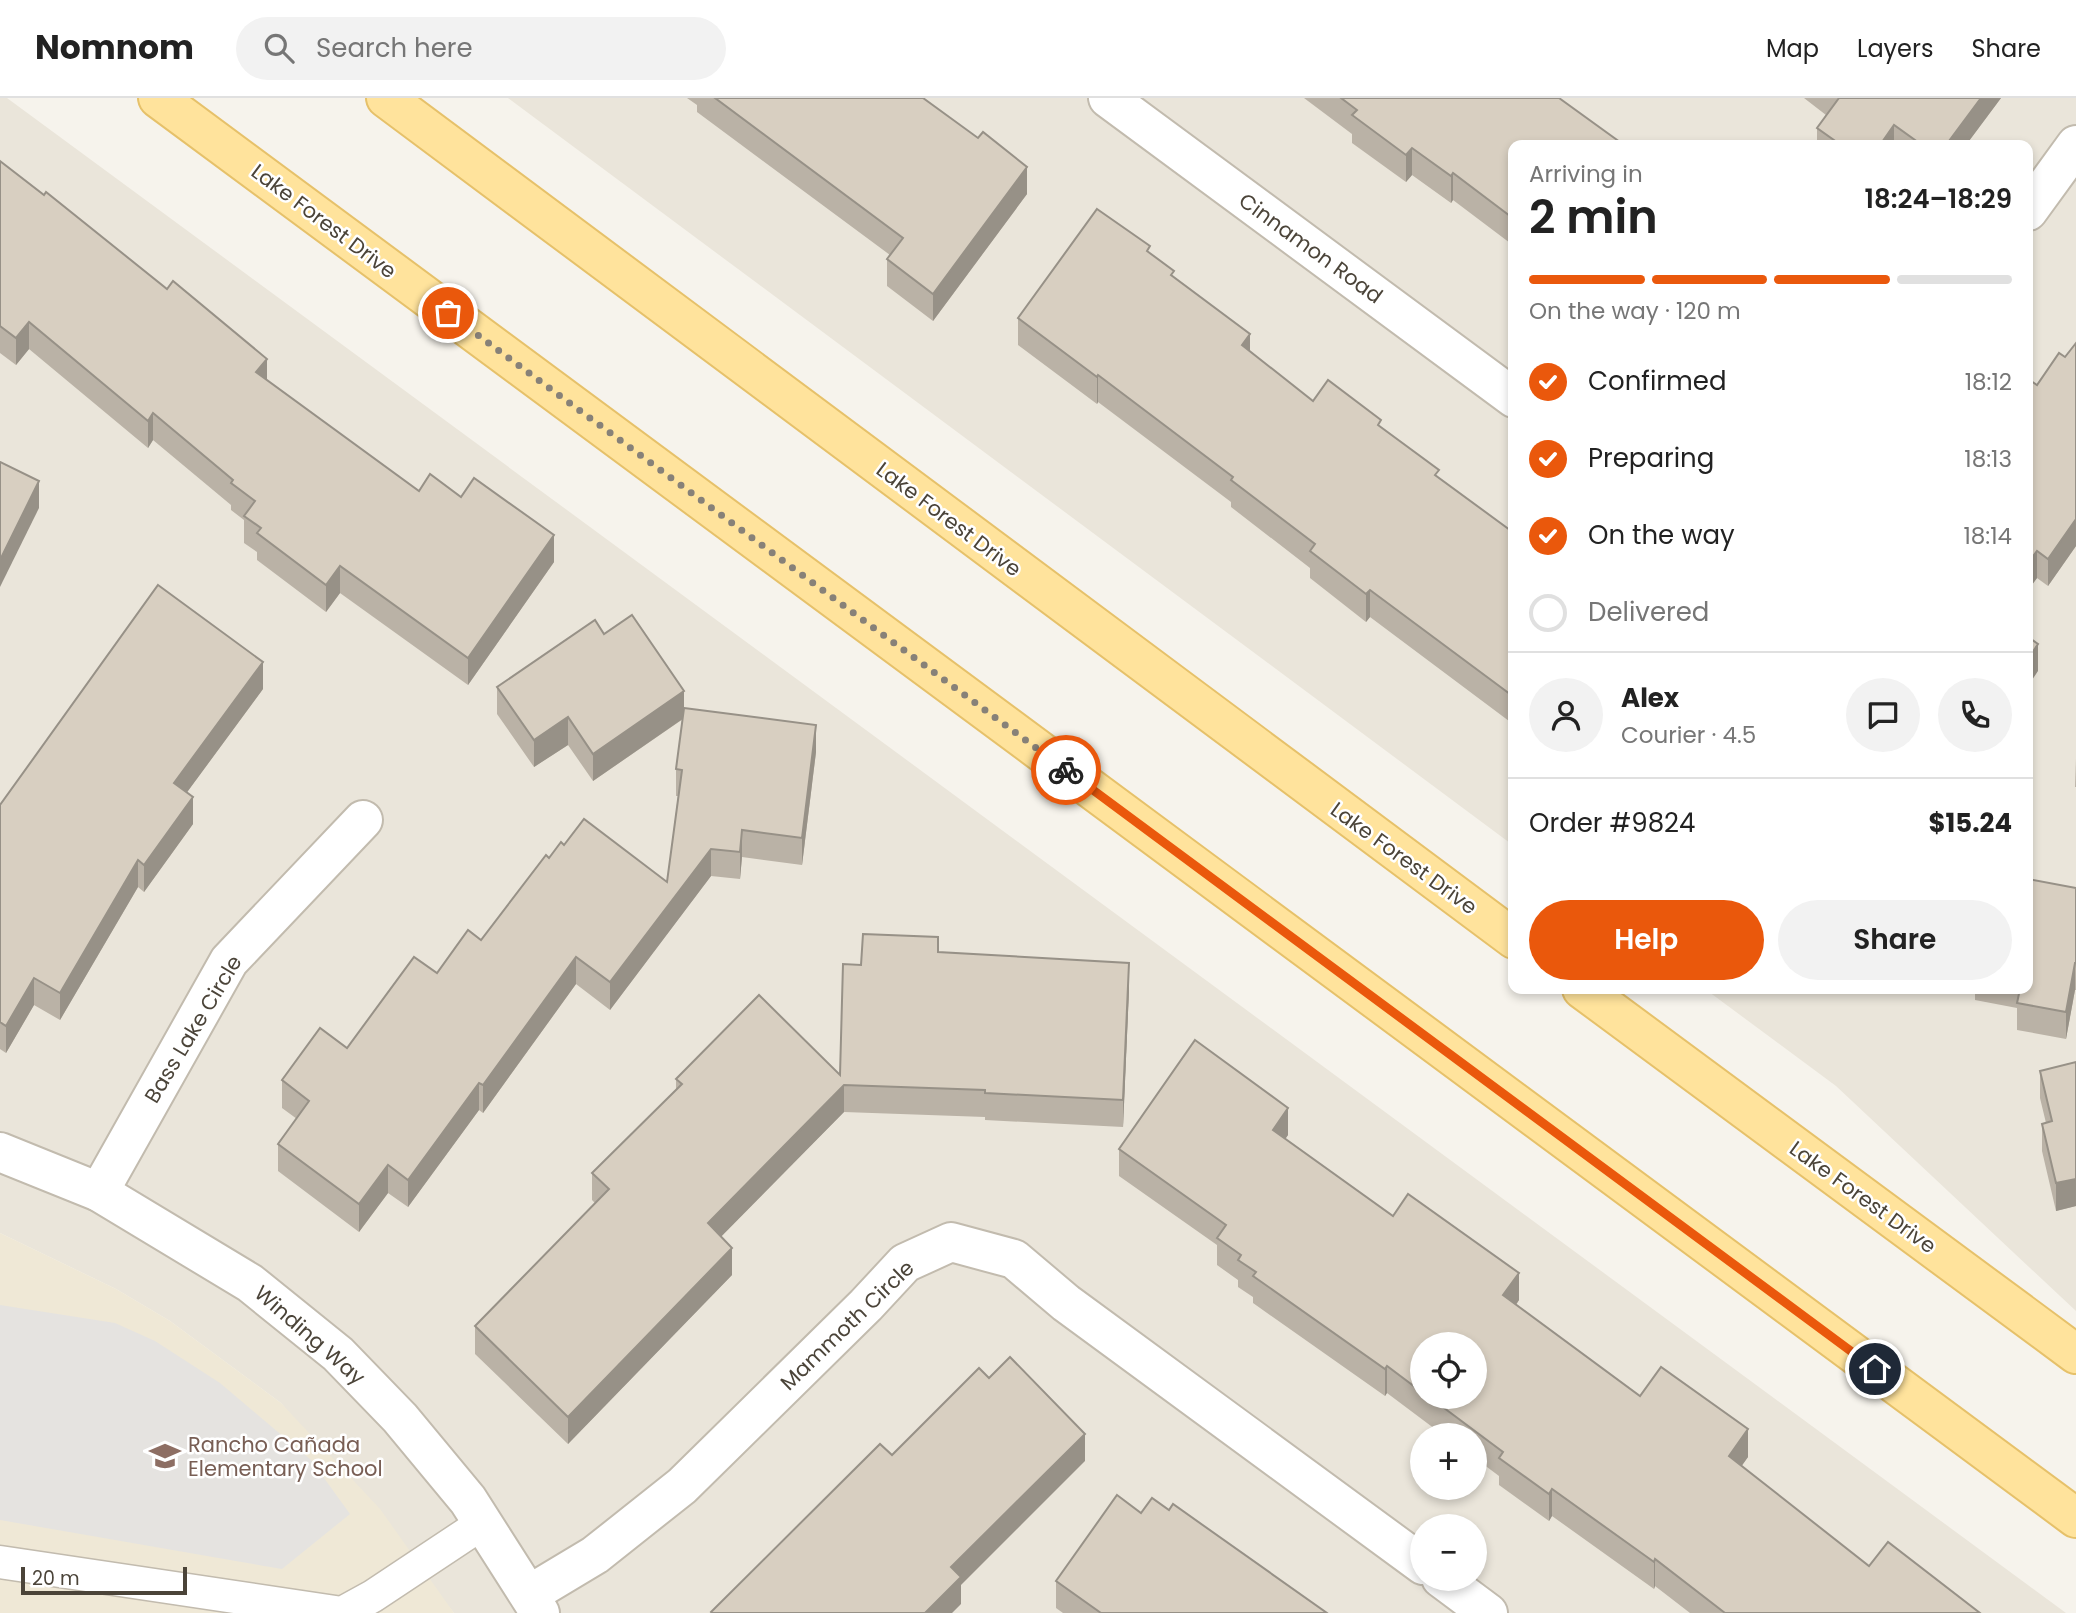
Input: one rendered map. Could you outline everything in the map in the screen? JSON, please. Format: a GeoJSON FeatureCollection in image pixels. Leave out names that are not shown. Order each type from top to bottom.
{"type":"FeatureCollection","features":[{"type":"Feature","properties":{"kind":"main road","name":"Lake Forest Drive"},"geometry":{"type":"LineString","coordinates":[[158,98],[2076,1518]]}},
{"type":"Feature","properties":{"kind":"main road","name":"Lake Forest Drive"},"geometry":{"type":"LineString","coordinates":[[386,98],[1508,935]]}},
{"type":"Feature","properties":{"kind":"main road","name":"Lake Forest Drive"},"geometry":{"type":"LineString","coordinates":[[1589,994],[2076,1354]]}},
{"type":"Feature","properties":{"kind":"street","name":"Cinnamon Road"},"geometry":{"type":"LineString","coordinates":[[1108,98],[1508,394]]}},
{"type":"Feature","properties":{"kind":"street"},"geometry":{"type":"LineString","coordinates":[[2033,204],[2076,145]]}},
{"type":"Feature","properties":{"kind":"street","name":"Bass Lake Circle"},"geometry":{"type":"LineString","coordinates":[[99,1192],[229,961],[363,820]]}},
{"type":"Feature","properties":{"kind":"street","name":"Winding Way"},"geometry":{"type":"LineString","coordinates":[[0,1152],[99,1192],[250,1283],[338,1354],[400,1418],[468,1500],[535,1604]]}},
{"type":"Feature","properties":{"kind":"street","name":"Mammoth Circle"},"geometry":{"type":"LineString","coordinates":[[535,1604],[682,1486],[905,1263],[951,1242],[1014,1258],[1066,1303],[1410,1555]]}},
{"type":"Feature","properties":{"kind":"street"},"geometry":{"type":"LineString","coordinates":[[1458,1591],[1488,1613]]}},
{"type":"Feature","properties":{"kind":"lane"},"geometry":{"type":"LineString","coordinates":[[0,1562],[342,1613],[373,1596],[483,1523]]}},
{"type":"Feature","properties":{"kind":"shaded area"},"geometry":{"type":"Polygon","coordinates":[[[0,98],[7,98],[2066,1613],[454,1613],[281,1403],[170,1321],[116,1289],[0,1233],[0,98]]]}},
{"type":"Feature","properties":{"kind":"shaded area"},"geometry":{"type":"Polygon","coordinates":[[[508,98],[2076,98],[2076,1311],[1836,1086],[1712,994],[2033,994],[2033,140],[1508,140],[1508,842],[508,98]]]}},
{"type":"Feature","properties":{"kind":"shaded area","name":"Rancho Cañada Elementary School"},"geometry":{"type":"Polygon","coordinates":[[[0,1233],[116,1289],[170,1321],[281,1403],[380,1509],[454,1613],[0,1613],[0,1233]]]}},
{"type":"Feature","properties":{"kind":"shaded area"},"geometry":{"type":"Polygon","coordinates":[[[0,1305],[115,1323],[155,1341],[220,1383],[311,1460],[350,1514],[282,1569],[0,1520],[0,1305]]]}},
{"type":"Feature","properties":{"kind":"building"},"geometry":{"type":"Polygon","coordinates":[[[715,98],[923,98],[978,138],[983,132],[1027,167],[933,294],[887,259],[903,238],[715,98]]]}},
{"type":"Feature","properties":{"kind":"building"},"geometry":{"type":"Polygon","coordinates":[[[1341,98],[1559,98],[1617,140],[1508,140],[1508,214],[1453,173],[1451,176],[1412,148],[1406,155],[1352,115],[1357,110],[1341,98]]]}},
{"type":"Feature","properties":{"kind":"building"},"geometry":{"type":"Polygon","coordinates":[[[1839,98],[1981,98],[1950,140],[1915,140],[1894,125],[1884,140],[1834,140],[1817,128],[1839,98]]]}},
{"type":"Feature","properties":{"kind":"building"},"geometry":{"type":"Polygon","coordinates":[[[0,161],[44,195],[46,192],[167,289],[173,281],[267,359],[256,372],[419,491],[430,474],[461,497],[474,478],[554,535],[468,658],[340,566],[326,585],[257,533],[261,528],[244,516],[255,501],[153,413],[148,421],[29,322],[16,338],[0,326],[0,161]]]}},
{"type":"Feature","properties":{"kind":"building"},"geometry":{"type":"Polygon","coordinates":[[[1097,209],[1150,246],[1147,251],[1174,271],[1171,275],[1250,334],[1242,345],[1313,401],[1328,380],[1381,420],[1378,425],[1439,470],[1435,475],[1508,529],[1508,693],[1370,590],[1366,594],[1310,551],[1315,544],[1231,480],[1233,477],[1018,318],[1097,209]]]}},
{"type":"Feature","properties":{"kind":"building"},"geometry":{"type":"Polygon","coordinates":[[[2076,343],[2076,519],[2048,559],[2037,551],[2033,556],[2033,382],[2037,385],[2059,353],[2065,357],[2076,343]]]}},
{"type":"Feature","properties":{"kind":"building"},"geometry":{"type":"Polygon","coordinates":[[[0,462],[39,481],[0,560],[0,462]]]}},
{"type":"Feature","properties":{"kind":"building"},"geometry":{"type":"Polygon","coordinates":[[[158,585],[263,662],[174,783],[193,797],[144,865],[138,860],[60,993],[34,978],[6,1026],[0,1022],[0,805],[158,585]]]}},
{"type":"Feature","properties":{"kind":"building"},"geometry":{"type":"Polygon","coordinates":[[[632,615],[684,691],[593,754],[568,717],[534,740],[497,687],[595,620],[604,634],[632,615]]]}},
{"type":"Feature","properties":{"kind":"building"},"geometry":{"type":"Polygon","coordinates":[[[684,708],[816,725],[802,838],[742,830],[740,852],[711,849],[610,982],[576,957],[483,1085],[479,1083],[408,1180],[388,1165],[359,1204],[278,1144],[309,1101],[282,1080],[320,1028],[347,1048],[414,957],[437,973],[468,930],[481,940],[546,855],[549,858],[561,842],[564,845],[584,819],[667,882],[682,770],[676,769],[684,708]]]}},
{"type":"Feature","properties":{"kind":"building"},"geometry":{"type":"Polygon","coordinates":[[[2033,880],[2076,888],[2076,963],[2066,1012],[2017,1003],[2019,994],[2033,994],[2033,880]]]}},
{"type":"Feature","properties":{"kind":"building"},"geometry":{"type":"Polygon","coordinates":[[[863,934],[938,937],[938,952],[1129,963],[1123,1100],[985,1093],[985,1090],[844,1085],[708,1223],[732,1248],[568,1417],[475,1326],[609,1189],[592,1173],[682,1084],[676,1079],[759,995],[840,1075],[843,964],[861,965],[863,934]]]}},
{"type":"Feature","properties":{"kind":"building"},"geometry":{"type":"Polygon","coordinates":[[[1195,1040],[1288,1108],[1273,1130],[1393,1216],[1408,1194],[1519,1273],[1503,1295],[1640,1396],[1661,1367],[1748,1429],[1729,1456],[1869,1566],[1888,1542],[1980,1613],[1725,1613],[1655,1559],[1654,1562],[1552,1489],[1549,1494],[1499,1458],[1503,1452],[1487,1440],[1487,1423],[1464,1423],[1445,1409],[1487,1409],[1487,1332],[1410,1332],[1410,1383],[1387,1366],[1385,1369],[1253,1276],[1256,1272],[1238,1260],[1241,1255],[1217,1238],[1226,1225],[1119,1149],[1195,1040]]]}},
{"type":"Feature","properties":{"kind":"building"},"geometry":{"type":"Polygon","coordinates":[[[2076,1062],[2076,1179],[2056,1183],[2042,1124],[2052,1121],[2040,1071],[2076,1062]]]}},
{"type":"Feature","properties":{"kind":"building"},"geometry":{"type":"Polygon","coordinates":[[[1010,1357],[1085,1434],[951,1567],[961,1577],[925,1613],[711,1612],[880,1444],[892,1455],[979,1368],[989,1378],[1010,1357]]]}},
{"type":"Feature","properties":{"kind":"building"},"geometry":{"type":"Polygon","coordinates":[[[1117,1495],[1141,1513],[1152,1498],[1169,1510],[1173,1504],[1327,1613],[1101,1613],[1056,1581],[1117,1495]]]}},
{"type":"Feature","properties":{"kind":"way so far"},"geometry":{"type":"LineString","coordinates":[[448,313],[1066,770]]}},
{"type":"Feature","properties":{"kind":"place","name":"Rancho Cañada Elementary School"},"geometry":{"type":"Point","coordinates":[165,1456]}},
{"type":"Feature","properties":{"kind":"route"},"geometry":{"type":"LineString","coordinates":[[1066,770],[1875,1369]]}}]}
